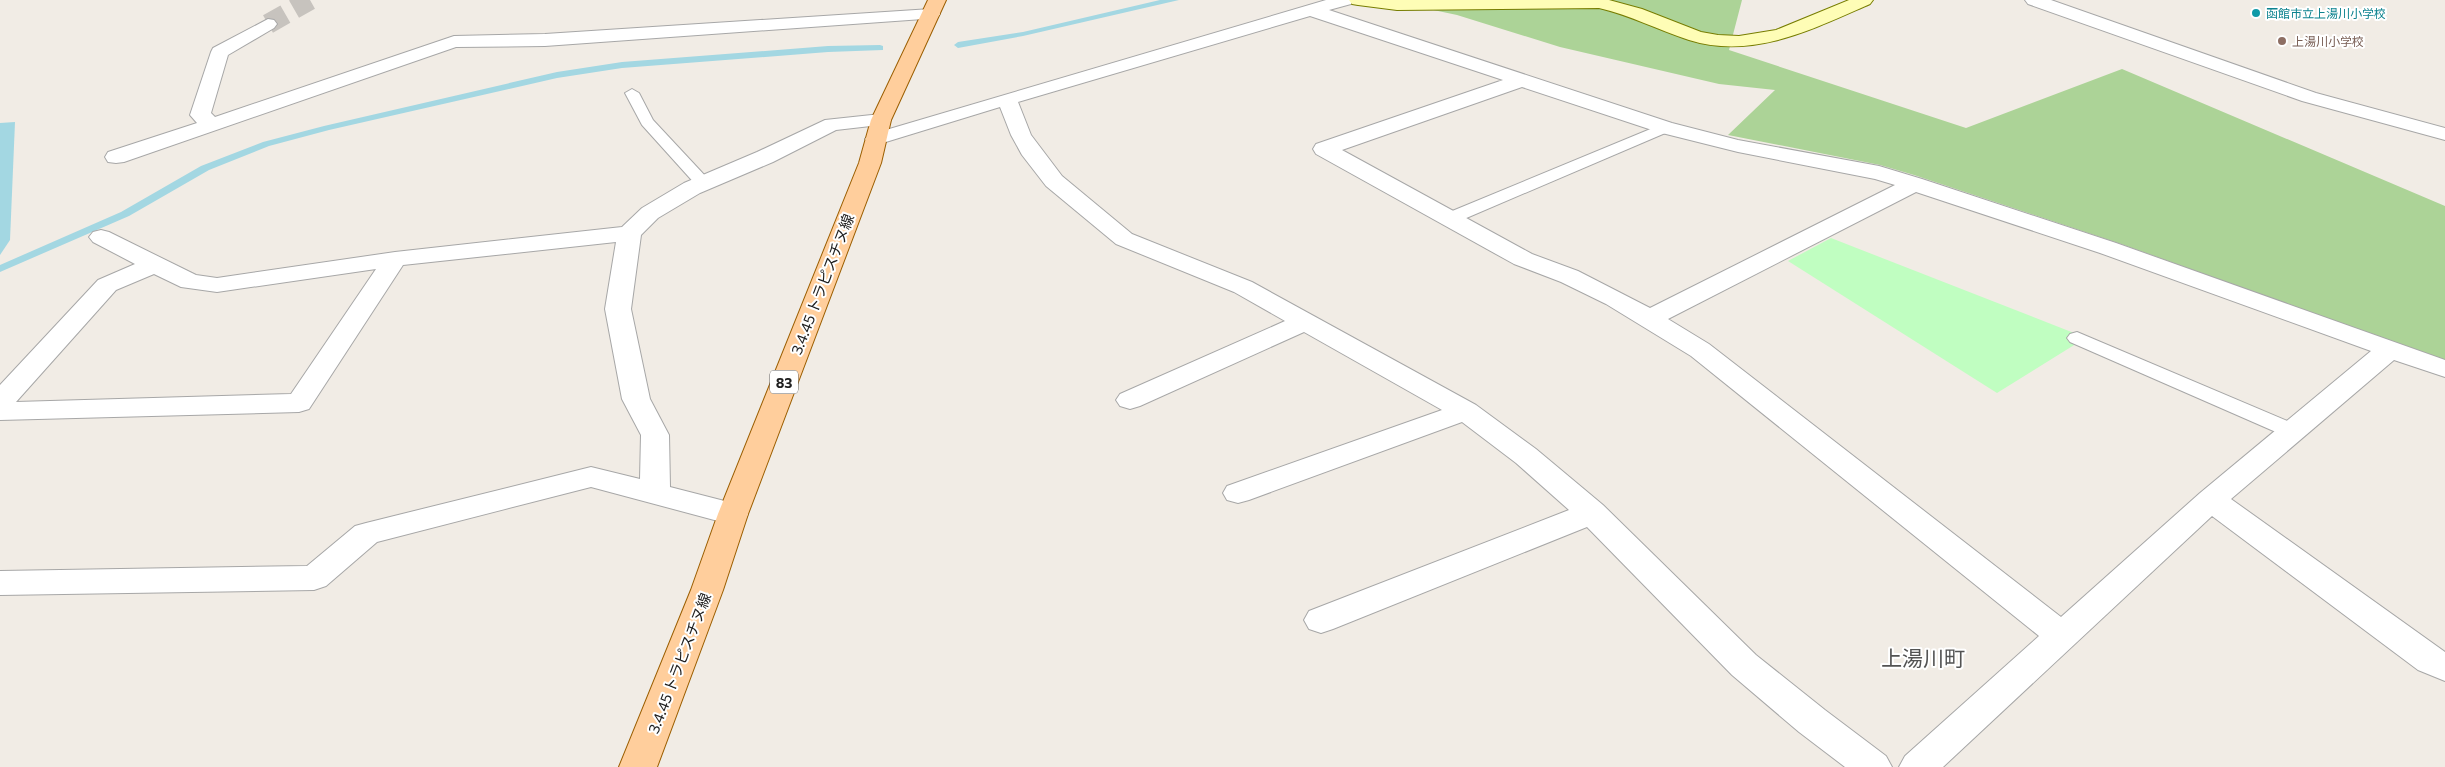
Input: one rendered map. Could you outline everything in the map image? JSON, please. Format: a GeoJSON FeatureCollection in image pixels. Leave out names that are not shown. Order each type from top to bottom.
{"type":"FeatureCollection","features":[{"type":"Feature","properties":{"kind":"main road","name":"3.4.45 トラピスチヌ線"},"geometry":{"type":"LineString","coordinates":[[638,767],[707,590],[733,514],[870,163],[879,130],[934,7]]}},
{"type":"Feature","properties":{"kind":"street"},"geometry":{"type":"LineString","coordinates":[[101,237],[190,282],[217,285],[395,259],[629,233],[650,213],[703,183],[832,124],[879,130],[1007,99],[1345,0]]}},
{"type":"Feature","properties":{"kind":"street"},"geometry":{"type":"LineString","coordinates":[[1358,0],[1397,4],[1599,3],[1629,10],[1697,37],[1739,41],[1757,40],[1783,33],[1864,0]]}},
{"type":"Feature","properties":{"kind":"street"},"geometry":{"type":"LineString","coordinates":[[2034,0],[2309,97],[2445,134]]}},
{"type":"Feature","properties":{"kind":"street"},"geometry":{"type":"LineString","coordinates":[[116,157],[454,42],[545,40],[934,7]]}},
{"type":"Feature","properties":{"kind":"street"},"geometry":{"type":"LineString","coordinates":[[1310,10],[1665,128],[1738,146],[1879,173],[1914,184],[2108,248],[2445,369]]}},
{"type":"Feature","properties":{"kind":"street"},"geometry":{"type":"LineString","coordinates":[[213,125],[200,115],[220,52],[268,24]]}},
{"type":"Feature","properties":{"kind":"street"},"geometry":{"type":"LineString","coordinates":[[1523,80],[1324,150],[1523,259],[1553,268],[1650,318],[1700,350],[2063,637]]}},
{"type":"Feature","properties":{"kind":"street"},"geometry":{"type":"LineString","coordinates":[[1007,99],[1021,135],[1033,155],[1054,181],[1124,239],[1243,287],[1466,411],[1526,456],[1592,513],[1744,665],[1812,721],[1873,767]]}},
{"type":"Feature","properties":{"kind":"street"},"geometry":{"type":"LineString","coordinates":[[1650,318],[1914,184]]}},
{"type":"Feature","properties":{"kind":"street"},"geometry":{"type":"LineString","coordinates":[[629,233],[618,309],[636,399],[655,435],[655,495]]}},
{"type":"Feature","properties":{"kind":"street"},"geometry":{"type":"LineString","coordinates":[[0,411],[299,403],[395,259]]}},
{"type":"Feature","properties":{"kind":"street"},"geometry":{"type":"LineString","coordinates":[[0,402],[107,285],[156,264]]}},
{"type":"Feature","properties":{"kind":"street"},"geometry":{"type":"LineString","coordinates":[[1130,400],[1306,321]]}},
{"type":"Feature","properties":{"kind":"street"},"geometry":{"type":"LineString","coordinates":[[1918,767],[2063,637],[2211,500],[2390,349]]}},
{"type":"Feature","properties":{"kind":"street"},"geometry":{"type":"LineString","coordinates":[[1238,493],[1466,411]]}},
{"type":"Feature","properties":{"kind":"street"},"geometry":{"type":"LineString","coordinates":[[0,583],[314,578],[366,534],[591,477],[733,514]]}},
{"type":"Feature","properties":{"kind":"street"},"geometry":{"type":"LineString","coordinates":[[2211,500],[2430,660],[2445,667]]}},
{"type":"Feature","properties":{"kind":"street"},"geometry":{"type":"LineString","coordinates":[[1321,620],[1592,513]]}},
{"type":"Feature","properties":{"kind":"lane"},"geometry":{"type":"LineString","coordinates":[[632,93],[647,122],[703,183]]}},
{"type":"Feature","properties":{"kind":"lane"},"geometry":{"type":"LineString","coordinates":[[1450,218],[1665,128]]}},
{"type":"Feature","properties":{"kind":"lane"},"geometry":{"type":"LineString","coordinates":[[2076,338],[2292,431]]}},
{"type":"Feature","properties":{"kind":"green space"},"geometry":{"type":"Polygon","coordinates":[[[1386,0],[1742,0],[1729,50],[1966,128],[2122,69],[2445,206],[2445,361],[2121,244],[1914,175],[1880,165],[1728,135],[1775,90],[1719,84],[1560,47],[1457,15],[1386,0]]]}},
{"type":"Feature","properties":{"kind":"green space"},"geometry":{"type":"Polygon","coordinates":[[[1831,238],[2074,333],[2079,342],[1997,393],[1788,261],[1831,238]]]}},
{"type":"Feature","properties":{"kind":"water"},"geometry":{"type":"Polygon","coordinates":[[[15,122],[10,240],[0,255],[0,123],[15,122]]]}},
{"type":"Feature","properties":{"kind":"waterway"},"geometry":{"type":"LineString","coordinates":[[958,45],[1023,34],[1144,5],[1175,0]]}},
{"type":"Feature","properties":{"kind":"waterway"},"geometry":{"type":"LineString","coordinates":[[0,269],[125,214],[205,168],[266,144],[327,128],[557,75],[622,65],[828,49],[880,48]]}},
{"type":"Feature","properties":{"kind":"tunnel"},"geometry":{"type":"LineString","coordinates":[[268,24],[310,0]]}},
{"type":"Feature","properties":{"kind":"place","name":"函館市立上湯川小学校"},"geometry":{"type":"Point","coordinates":[2256,13]}},
{"type":"Feature","properties":{"kind":"place","name":"上湯川小学校"},"geometry":{"type":"Point","coordinates":[2282,41]}},
{"type":"Feature","properties":{"kind":"district","name":"上湯川町"},"geometry":{"type":"Point","coordinates":[1923,657]}}]}
